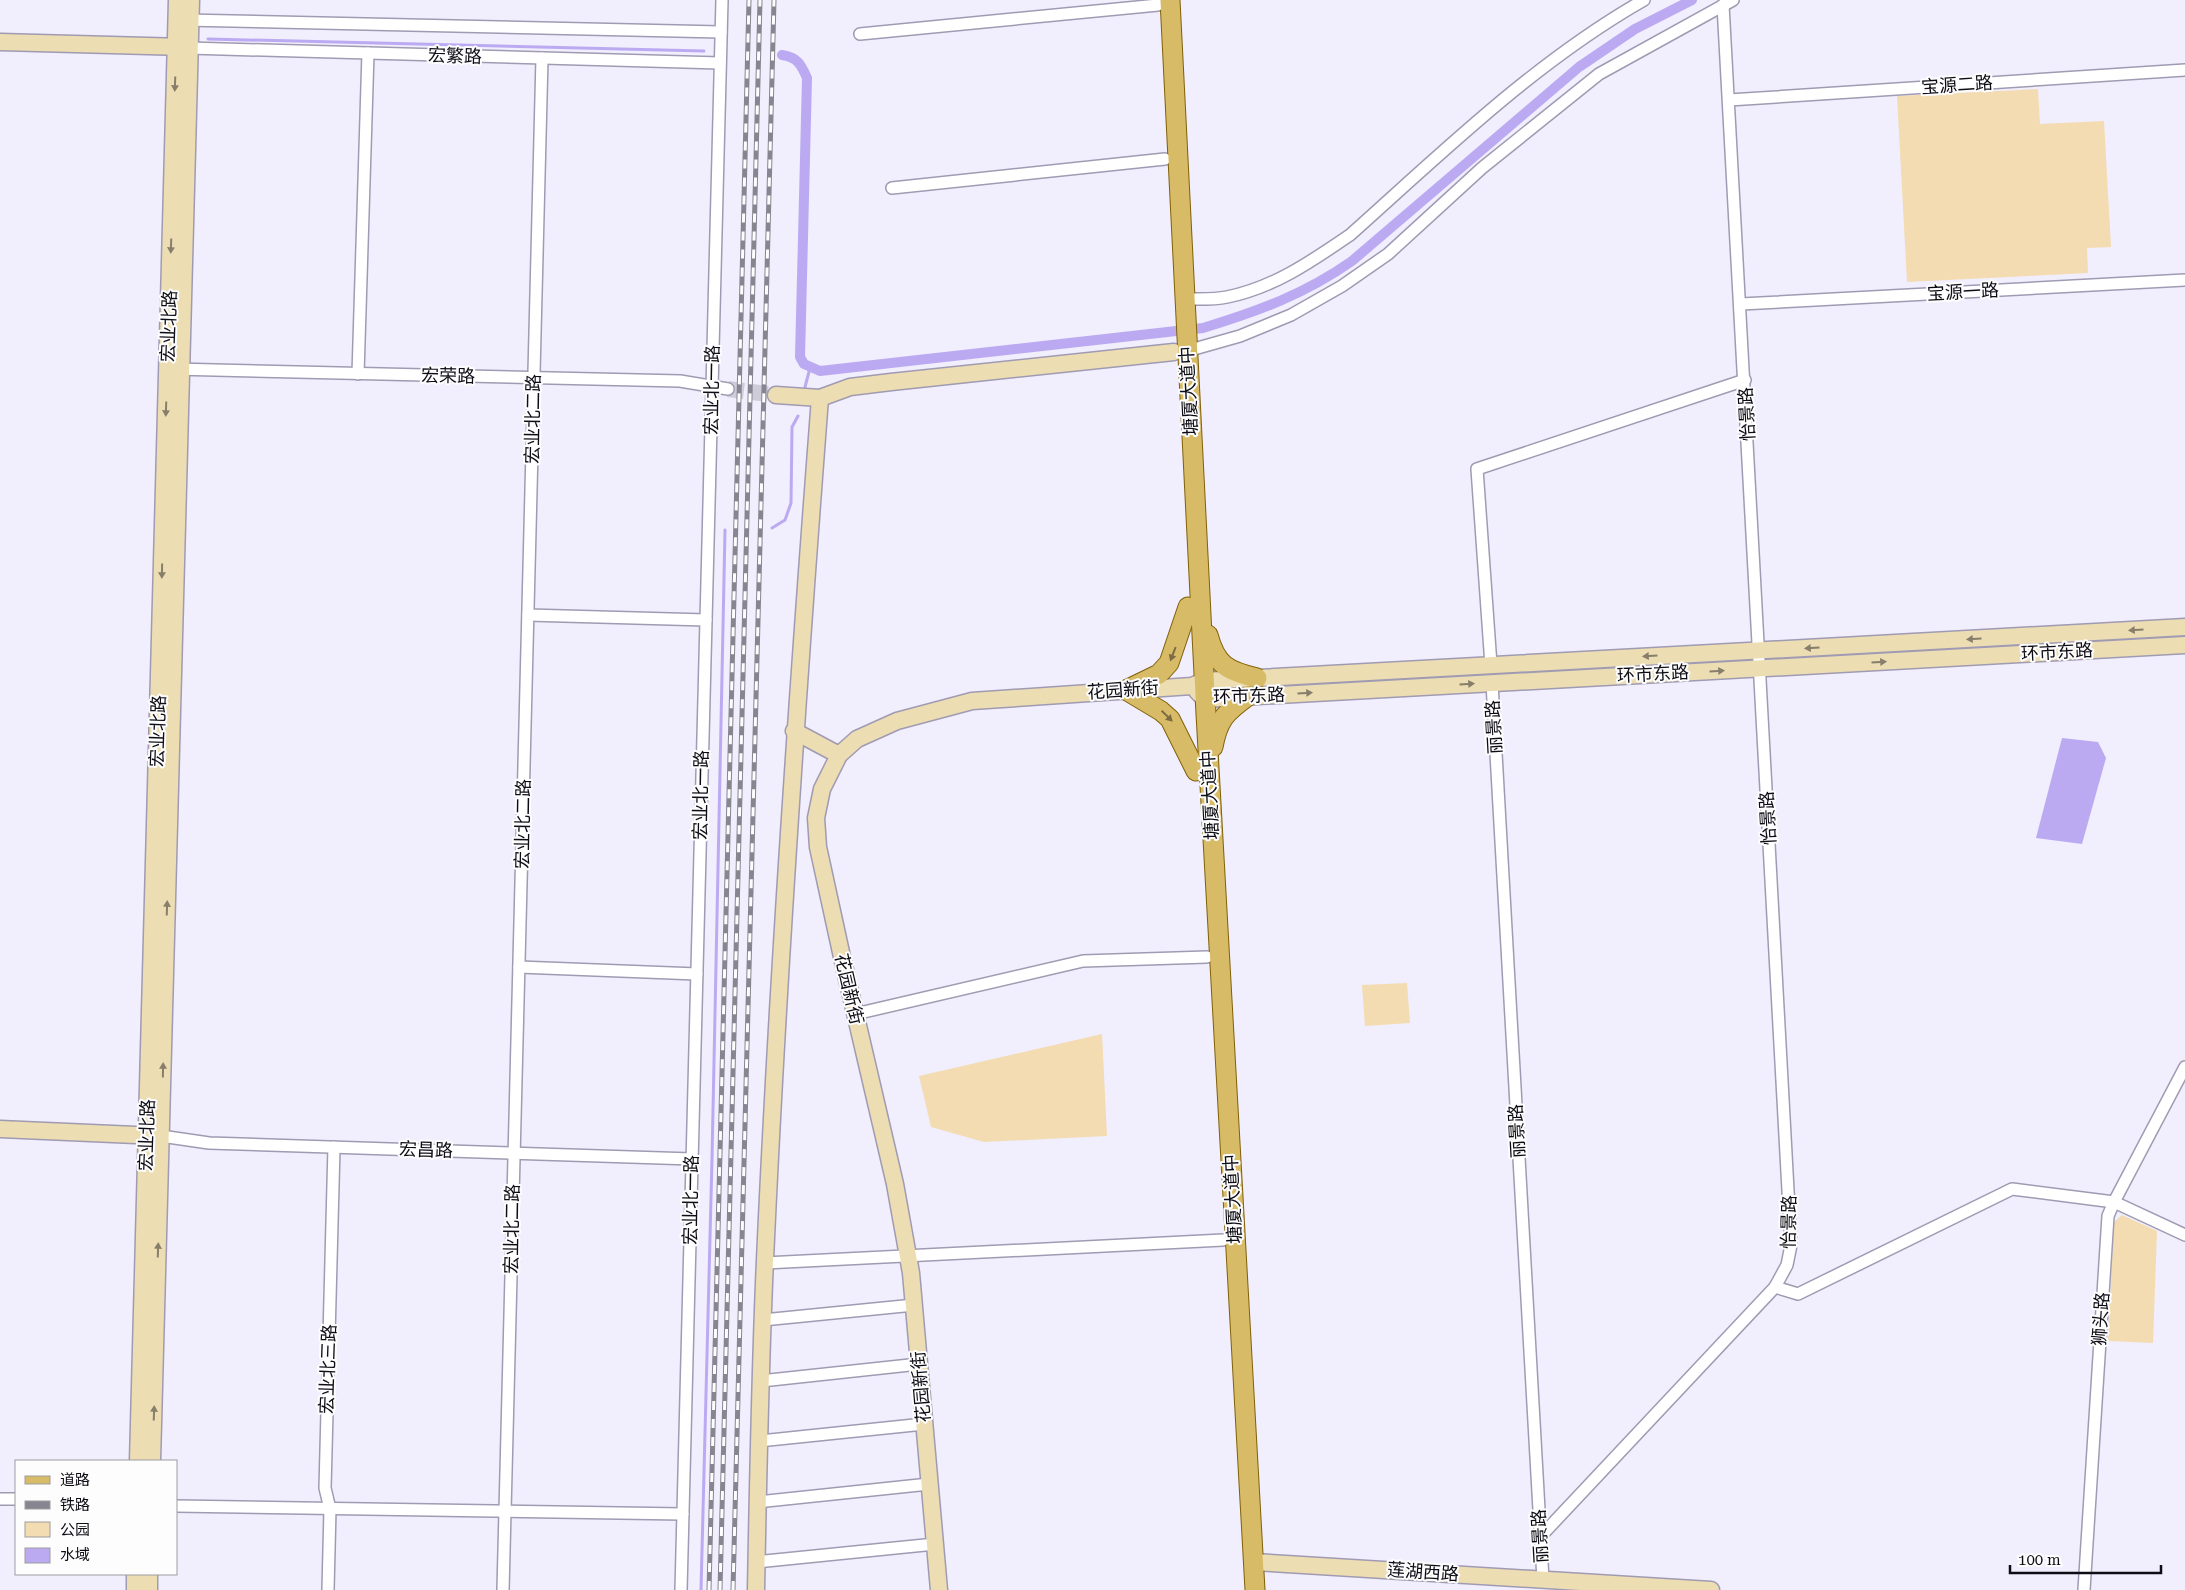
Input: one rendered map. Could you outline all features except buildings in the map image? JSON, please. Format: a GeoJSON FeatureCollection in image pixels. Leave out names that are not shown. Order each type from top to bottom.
{"type":"FeatureCollection","features":[{"type":"Feature","properties":{"kind":"main road","name":"宏业北路"},"geometry":{"type":"LineString","coordinates":[[177,0],[184,20]]}},
{"type":"Feature","properties":{"kind":"main road","name":"宏业北路"},"geometry":{"type":"LineString","coordinates":[[152,1460],[154,1135],[174,370],[184,20],[191,0]]}},
{"type":"Feature","properties":{"kind":"main road","name":"塘厦大道中"},"geometry":{"type":"LineString","coordinates":[[1162,2],[1165,159],[1181,306]]}},
{"type":"Feature","properties":{"kind":"main road","name":"塘厦大道中"},"geometry":{"type":"LineString","coordinates":[[1162,2],[1181,306],[1180,346],[1200,688],[1207,957],[1242,1590]]}},
{"type":"Feature","properties":{"kind":"main road"},"geometry":{"type":"LineString","coordinates":[[0,42],[183,47]]}},
{"type":"Feature","properties":{"kind":"main road"},"geometry":{"type":"LineString","coordinates":[[776,395],[820,398],[850,387],[1180,346]]}},
{"type":"Feature","properties":{"kind":"main road"},"geometry":{"type":"LineString","coordinates":[[756,1590],[765,1263],[794,731],[820,398]]}},
{"type":"Feature","properties":{"kind":"main road"},"geometry":{"type":"LineString","coordinates":[[1194,608],[1211,648],[1218,659],[1234,672],[1257,678]]}},
{"type":"Feature","properties":{"kind":"main road"},"geometry":{"type":"LineString","coordinates":[[1126,690],[1159,674],[1170,663],[1194,608]]}},
{"type":"Feature","properties":{"kind":"main road","name":"环市东路"},"geometry":{"type":"LineString","coordinates":[[1200,688],[1257,678],[2185,627]]}},
{"type":"Feature","properties":{"kind":"main road","name":"环市东路"},"geometry":{"type":"LineString","coordinates":[[1200,688],[1248,696],[2185,645]]}},
{"type":"Feature","properties":{"kind":"main road","name":"花园新街"},"geometry":{"type":"LineString","coordinates":[[939,1590],[908,1256],[895,1184],[818,847],[816,818],[822,789],[839,756],[856,739],[897,721],[972,701],[1126,690],[1200,688]]}},
{"type":"Feature","properties":{"kind":"main road"},"geometry":{"type":"LineString","coordinates":[[1126,690],[1161,710],[1170,719],[1203,772]]}},
{"type":"Feature","properties":{"kind":"main road"},"geometry":{"type":"LineString","coordinates":[[1203,772],[1218,725],[1227,712],[1248,696]]}},
{"type":"Feature","properties":{"kind":"main road"},"geometry":{"type":"LineString","coordinates":[[794,731],[839,756]]}},
{"type":"Feature","properties":{"kind":"main road","name":"塘厦大道中"},"geometry":{"type":"LineString","coordinates":[[1203,772],[1256,1590]]}},
{"type":"Feature","properties":{"kind":"main road"},"geometry":{"type":"LineString","coordinates":[[0,1130],[154,1135]]}},
{"type":"Feature","properties":{"kind":"main road","name":"宏业北路"},"geometry":{"type":"LineString","coordinates":[[138,1460],[154,1135]]}},
{"type":"Feature","properties":{"kind":"main road","name":"莲湖西路"},"geometry":{"type":"LineString","coordinates":[[1254,1562],[1711,1590]]}},
{"type":"Feature","properties":{"kind":"main road"},"geometry":{"type":"LineString","coordinates":[[135,1575],[135,1590]]}},
{"type":"Feature","properties":{"kind":"main road"},"geometry":{"type":"LineString","coordinates":[[149,1575],[149,1590]]}},
{"type":"Feature","properties":{"kind":"street","name":"宏业北一路"},"geometry":{"type":"LineString","coordinates":[[681,1590],[722,0]]}},
{"type":"Feature","properties":{"kind":"street"},"geometry":{"type":"LineString","coordinates":[[1181,306],[1255,290],[1288,274],[1322,254],[1350,235],[1515,90],[1577,42],[1644,0]]}},
{"type":"Feature","properties":{"kind":"street"},"geometry":{"type":"LineString","coordinates":[[860,34],[1162,2]]}},
{"type":"Feature","properties":{"kind":"street"},"geometry":{"type":"LineString","coordinates":[[1180,346],[1240,336],[1283,318],[1342,286],[1388,254],[1482,168],[1599,74],[1728,2]]}},
{"type":"Feature","properties":{"kind":"street","name":"怡景路"},"geometry":{"type":"LineString","coordinates":[[1540,1536],[1775,1287],[1787,1265],[1791,1245],[1729,100],[1728,2]]}},
{"type":"Feature","properties":{"kind":"street"},"geometry":{"type":"LineString","coordinates":[[184,20],[721,32]]}},
{"type":"Feature","properties":{"kind":"street","name":"宏繁路"},"geometry":{"type":"LineString","coordinates":[[183,47],[720,63]]}},
{"type":"Feature","properties":{"kind":"street"},"geometry":{"type":"LineString","coordinates":[[358,374],[368,53]]}},
{"type":"Feature","properties":{"kind":"street","name":"宏业北二路"},"geometry":{"type":"LineString","coordinates":[[503,1590],[542,58]]}},
{"type":"Feature","properties":{"kind":"street","name":"宝源二路"},"geometry":{"type":"LineString","coordinates":[[1729,100],[2185,70]]}},
{"type":"Feature","properties":{"kind":"street"},"geometry":{"type":"LineString","coordinates":[[892,188],[1165,159]]}},
{"type":"Feature","properties":{"kind":"street","name":"宝源一路"},"geometry":{"type":"LineString","coordinates":[[1741,304],[2185,280]]}},
{"type":"Feature","properties":{"kind":"street","name":"宏荣路"},"geometry":{"type":"LineString","coordinates":[[174,370],[680,381],[728,389]]}},
{"type":"Feature","properties":{"kind":"street"},"geometry":{"type":"LineString","coordinates":[[1491,665],[1477,469],[1745,380]]}},
{"type":"Feature","properties":{"kind":"street"},"geometry":{"type":"LineString","coordinates":[[528,615],[706,620]]}},
{"type":"Feature","properties":{"kind":"street","name":"丽景路"},"geometry":{"type":"LineString","coordinates":[[1492,683],[1543,1580]]}},
{"type":"Feature","properties":{"kind":"street"},"geometry":{"type":"LineString","coordinates":[[855,1014],[1083,962],[1207,957]]}},
{"type":"Feature","properties":{"kind":"street"},"geometry":{"type":"LineString","coordinates":[[519,967],[697,974]]}},
{"type":"Feature","properties":{"kind":"street","name":"狮头路"},"geometry":{"type":"LineString","coordinates":[[2084,1590],[2108,1216],[2185,1067]]}},
{"type":"Feature","properties":{"kind":"street","name":"宏昌路"},"geometry":{"type":"LineString","coordinates":[[154,1135],[209,1143],[692,1159]]}},
{"type":"Feature","properties":{"kind":"street","name":"宏业北三路"},"geometry":{"type":"LineString","coordinates":[[328,1590],[330,1509],[325,1488],[334,1147]]}},
{"type":"Feature","properties":{"kind":"street"},"geometry":{"type":"LineString","coordinates":[[1775,1287],[1798,1294],[2012,1189],[2114,1202],[2185,1235]]}},
{"type":"Feature","properties":{"kind":"street"},"geometry":{"type":"LineString","coordinates":[[765,1263],[1223,1240]]}},
{"type":"Feature","properties":{"kind":"street"},"geometry":{"type":"LineString","coordinates":[[763,1320],[914,1305]]}},
{"type":"Feature","properties":{"kind":"street"},"geometry":{"type":"LineString","coordinates":[[762,1380],[919,1364]]}},
{"type":"Feature","properties":{"kind":"street"},"geometry":{"type":"LineString","coordinates":[[760,1441],[924,1424]]}},
{"type":"Feature","properties":{"kind":"street"},"geometry":{"type":"LineString","coordinates":[[758,1502],[930,1484]]}},
{"type":"Feature","properties":{"kind":"street"},"geometry":{"type":"LineString","coordinates":[[0,1498],[15,1499]]}},
{"type":"Feature","properties":{"kind":"street"},"geometry":{"type":"LineString","coordinates":[[178,1506],[683,1514]]}},
{"type":"Feature","properties":{"kind":"street"},"geometry":{"type":"LineString","coordinates":[[756,1562],[935,1544]]}},
{"type":"Feature","properties":{"kind":"green space"},"geometry":{"type":"Polygon","coordinates":[[[2038,89],[2040,124],[2104,121],[2111,247],[2087,248],[2088,273],[1907,282],[1897,96],[2038,89]]]}},
{"type":"Feature","properties":{"kind":"green space"},"geometry":{"type":"Polygon","coordinates":[[[1407,983],[1410,1023],[1365,1026],[1362,985],[1407,983]]]}},
{"type":"Feature","properties":{"kind":"green space"},"geometry":{"type":"Polygon","coordinates":[[[1102,1034],[1107,1136],[984,1142],[931,1127],[919,1076],[1102,1034]]]}},
{"type":"Feature","properties":{"kind":"green space"},"geometry":{"type":"Polygon","coordinates":[[[2122,1215],[2157,1231],[2153,1343],[2108,1341],[2114,1222],[2122,1215]]]}},
{"type":"Feature","properties":{"kind":"water"},"geometry":{"type":"Polygon","coordinates":[[[2062,738],[2098,742],[2106,758],[2082,844],[2036,838],[2062,738]]]}},
{"type":"Feature","properties":{"kind":"waterway"},"geometry":{"type":"LineString","coordinates":[[782,55],[795,59],[807,78],[800,357],[804,364],[820,371],[1203,328],[1281,300],[1317,283],[1352,261],[1579,67],[1635,29],[1692,0]]}},
{"type":"Feature","properties":{"kind":"waterway"},"geometry":{"type":"LineString","coordinates":[[208,39],[704,51]]}},
{"type":"Feature","properties":{"kind":"waterway"},"geometry":{"type":"LineString","coordinates":[[805,387],[810,368]]}},
{"type":"Feature","properties":{"kind":"waterway"},"geometry":{"type":"LineString","coordinates":[[772,528],[785,520],[791,503],[792,427],[798,416]]}},
{"type":"Feature","properties":{"kind":"waterway"},"geometry":{"type":"LineString","coordinates":[[701,1590],[725,530]]}},
{"type":"Feature","properties":{"kind":"tunnel"},"geometry":{"type":"LineString","coordinates":[[728,389],[776,395]]}},
{"type":"Feature","properties":{"kind":"railway"},"geometry":{"type":"LineString","coordinates":[[709,1590],[749,0]]}},
{"type":"Feature","properties":{"kind":"railway"},"geometry":{"type":"LineString","coordinates":[[720,1590],[760,0]]}},
{"type":"Feature","properties":{"kind":"railway"},"geometry":{"type":"LineString","coordinates":[[733,1590],[774,0]]}}]}
